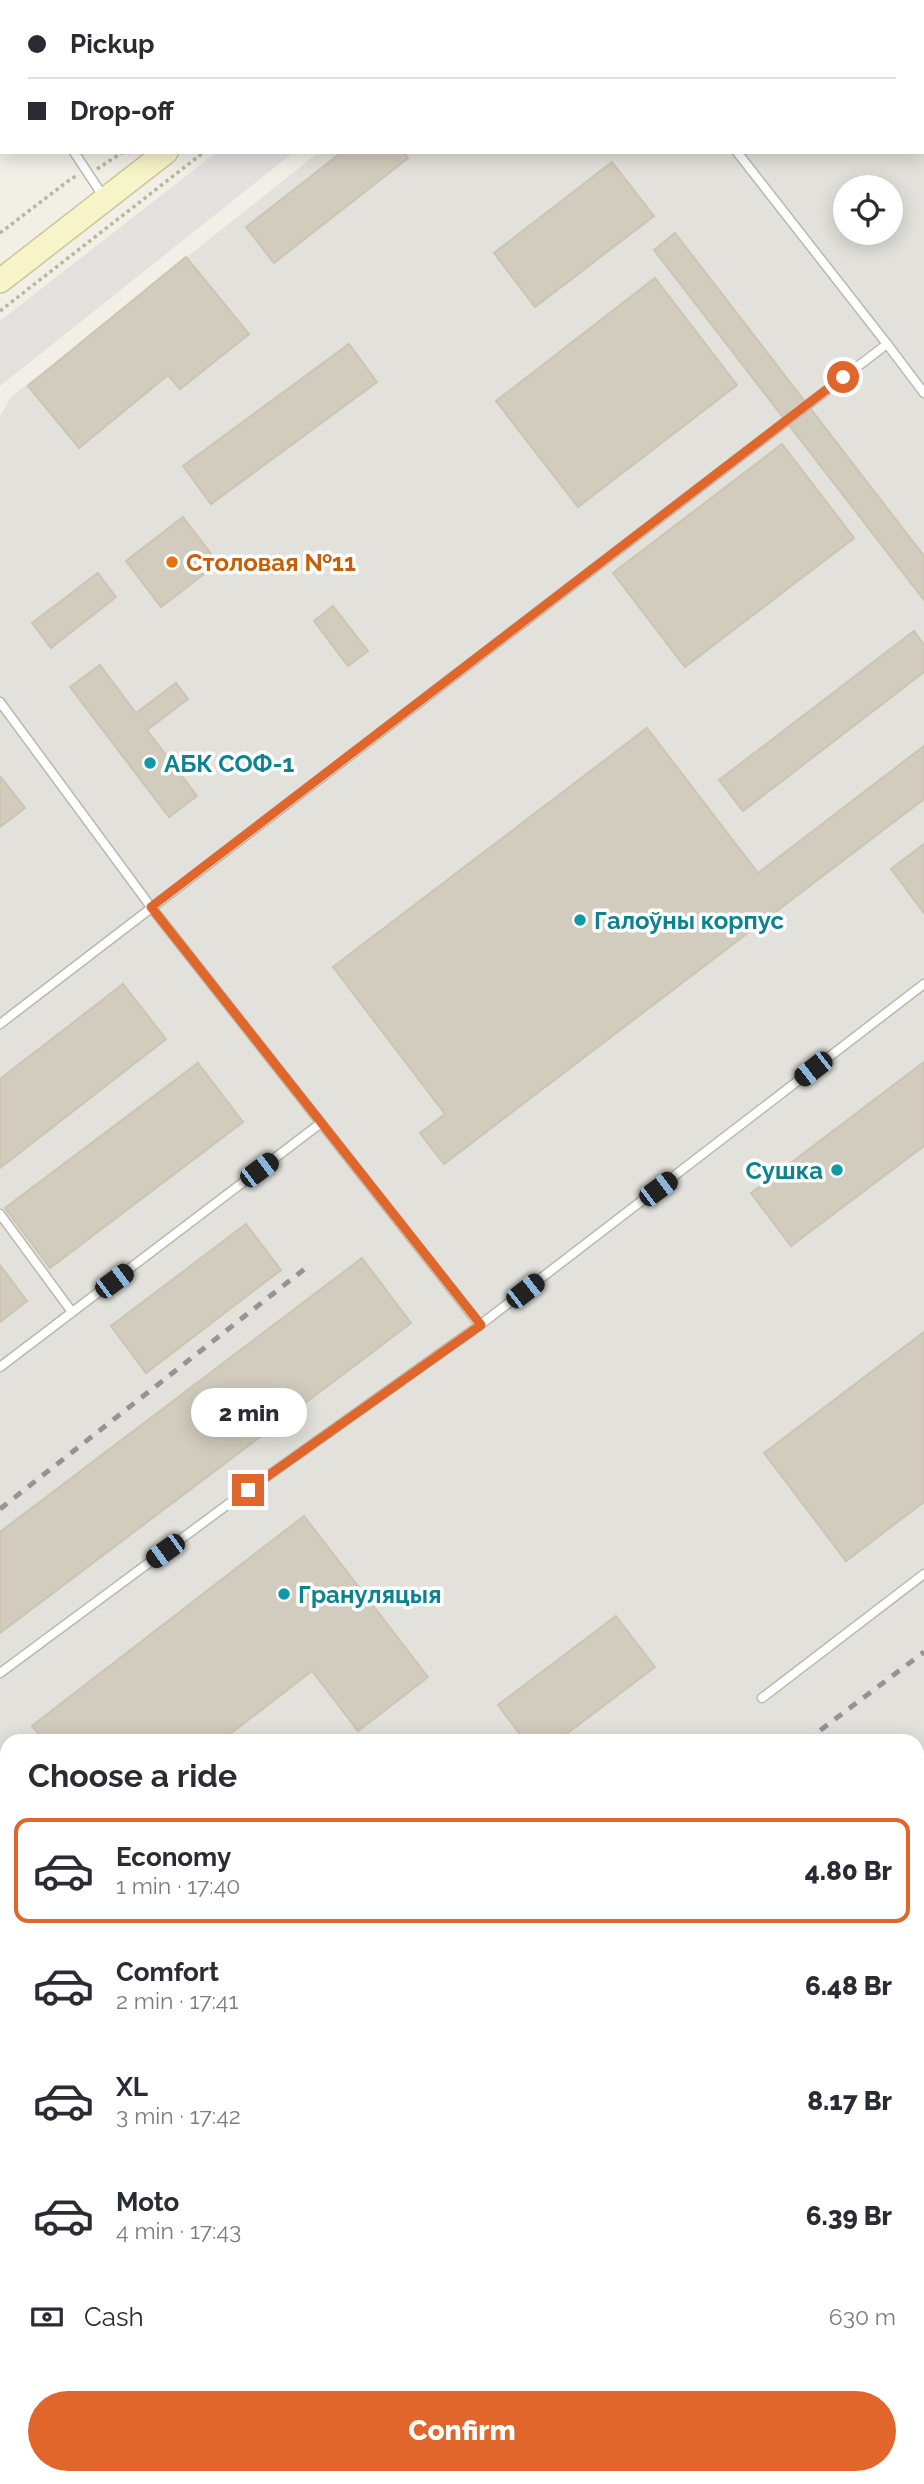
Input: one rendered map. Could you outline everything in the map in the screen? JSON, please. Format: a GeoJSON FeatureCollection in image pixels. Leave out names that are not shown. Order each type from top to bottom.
{"type":"FeatureCollection","features":[{"type":"Feature","properties":{"kind":"main road"},"geometry":{"type":"LineString","coordinates":[[0,282],[163,154]]}},
{"type":"Feature","properties":{"kind":"lane"},"geometry":{"type":"LineString","coordinates":[[75,154],[106,199]]}},
{"type":"Feature","properties":{"kind":"lane"},"geometry":{"type":"LineString","coordinates":[[739,154],[924,393]]}},
{"type":"Feature","properties":{"kind":"lane"},"geometry":{"type":"LineString","coordinates":[[0,1024],[887,344]]}},
{"type":"Feature","properties":{"kind":"lane"},"geometry":{"type":"LineString","coordinates":[[0,702],[151,907],[481,1325]]}},
{"type":"Feature","properties":{"kind":"lane"},"geometry":{"type":"LineString","coordinates":[[0,1673],[227,1505],[481,1325],[924,984]]}},
{"type":"Feature","properties":{"kind":"lane"},"geometry":{"type":"LineString","coordinates":[[0,1367],[321,1123]]}},
{"type":"Feature","properties":{"kind":"lane"},"geometry":{"type":"LineString","coordinates":[[0,1214],[72,1312]]}},
{"type":"Feature","properties":{"kind":"lane"},"geometry":{"type":"LineString","coordinates":[[762,1698],[924,1574]]}},
{"type":"Feature","properties":{"kind":"path"},"geometry":{"type":"LineString","coordinates":[[0,233],[72,178],[88,173],[120,154]]}},
{"type":"Feature","properties":{"kind":"path"},"geometry":{"type":"LineString","coordinates":[[0,311],[201,154]]}},
{"type":"Feature","properties":{"kind":"shaded area"},"geometry":{"type":"Polygon","coordinates":[[[214,154],[291,154],[0,386],[0,321],[214,154]]]}},
{"type":"Feature","properties":{"kind":"shaded area"},"geometry":{"type":"Polygon","coordinates":[[[316,154],[924,154],[924,1734],[0,1734],[0,416],[11,397],[316,154]]]}},
{"type":"Feature","properties":{"kind":"building"},"geometry":{"type":"Polygon","coordinates":[[[339,154],[405,154],[408,158],[274,263],[246,227],[339,154]]]}},
{"type":"Feature","properties":{"kind":"building"},"geometry":{"type":"Polygon","coordinates":[[[612,162],[654,216],[535,307],[494,253],[612,162]]]}},
{"type":"Feature","properties":{"kind":"building"},"geometry":{"type":"Polygon","coordinates":[[[675,233],[924,556],[924,600],[654,250],[675,233]]]}},
{"type":"Feature","properties":{"kind":"building"},"geometry":{"type":"Polygon","coordinates":[[[186,257],[249,334],[180,389],[168,375],[79,448],[28,386],[186,257]]]}},
{"type":"Feature","properties":{"kind":"building"},"geometry":{"type":"Polygon","coordinates":[[[655,278],[737,385],[578,507],[496,401],[655,278]]]}},
{"type":"Feature","properties":{"kind":"building"},"geometry":{"type":"Polygon","coordinates":[[[349,344],[377,382],[211,504],[183,466],[349,344]]]}},
{"type":"Feature","properties":{"kind":"building"},"geometry":{"type":"Polygon","coordinates":[[[782,444],[854,538],[685,667],[613,573],[782,444]]]}},
{"type":"Feature","properties":{"kind":"building","name":"Столовая №11"},"geometry":{"type":"Polygon","coordinates":[[[183,517],[218,563],[161,607],[126,561],[183,517]]]}},
{"type":"Feature","properties":{"kind":"building"},"geometry":{"type":"Polygon","coordinates":[[[98,573],[116,597],[51,648],[32,623],[98,573]]]}},
{"type":"Feature","properties":{"kind":"building"},"geometry":{"type":"Polygon","coordinates":[[[333,606],[368,651],[348,666],[314,621],[333,606]]]}},
{"type":"Feature","properties":{"kind":"building"},"geometry":{"type":"Polygon","coordinates":[[[914,631],[924,645],[924,672],[743,811],[719,780],[914,631]]]}},
{"type":"Feature","properties":{"kind":"building","name":"АБК СОФ-1"},"geometry":{"type":"Polygon","coordinates":[[[100,665],[136,713],[176,683],[188,699],[147,730],[197,796],[169,817],[70,687],[100,665]]]}},
{"type":"Feature","properties":{"kind":"building","name":"Галоўны корпус"},"geometry":{"type":"Polygon","coordinates":[[[647,728],[758,873],[924,746],[924,799],[444,1164],[420,1133],[445,1114],[333,967],[647,728]]]}},
{"type":"Feature","properties":{"kind":"building"},"geometry":{"type":"Polygon","coordinates":[[[0,776],[25,808],[0,827],[0,776]]]}},
{"type":"Feature","properties":{"kind":"building"},"geometry":{"type":"Polygon","coordinates":[[[924,844],[924,913],[891,869],[924,844]]]}},
{"type":"Feature","properties":{"kind":"building"},"geometry":{"type":"Polygon","coordinates":[[[123,984],[166,1039],[0,1168],[0,1079],[123,984]]]}},
{"type":"Feature","properties":{"kind":"building","name":"Сушка"},"geometry":{"type":"Polygon","coordinates":[[[924,1062],[924,1146],[791,1246],[751,1193],[924,1062]]]}},
{"type":"Feature","properties":{"kind":"building"},"geometry":{"type":"Polygon","coordinates":[[[198,1063],[243,1122],[50,1268],[5,1208],[198,1063]]]}},
{"type":"Feature","properties":{"kind":"building"},"geometry":{"type":"Polygon","coordinates":[[[246,1224],[281,1270],[146,1373],[111,1326],[246,1224]]]}},
{"type":"Feature","properties":{"kind":"building"},"geometry":{"type":"Polygon","coordinates":[[[362,1258],[411,1323],[0,1633],[0,1532],[362,1258]]]}},
{"type":"Feature","properties":{"kind":"building"},"geometry":{"type":"Polygon","coordinates":[[[0,1265],[27,1301],[0,1322],[0,1265]]]}},
{"type":"Feature","properties":{"kind":"building"},"geometry":{"type":"Polygon","coordinates":[[[924,1332],[924,1502],[846,1561],[764,1453],[924,1332]]]}},
{"type":"Feature","properties":{"kind":"building","name":"Грануляцыя"},"geometry":{"type":"Polygon","coordinates":[[[304,1516],[428,1677],[358,1731],[312,1671],[230,1734],[39,1734],[32,1726],[304,1516]]]}},
{"type":"Feature","properties":{"kind":"building"},"geometry":{"type":"Polygon","coordinates":[[[616,1616],[655,1667],[566,1734],[520,1734],[498,1705],[616,1616]]]}},
{"type":"Feature","properties":{"kind":"railway"},"geometry":{"type":"LineString","coordinates":[[0,1509],[307,1267]]}},
{"type":"Feature","properties":{"kind":"railway"},"geometry":{"type":"LineString","coordinates":[[815,1734],[924,1652]]}},
{"type":"Feature","properties":{"kind":"place","name":"Столовая №11"},"geometry":{"type":"Point","coordinates":[172,562]}},
{"type":"Feature","properties":{"kind":"place","name":"АБК СОФ-1"},"geometry":{"type":"Point","coordinates":[150,763]}},
{"type":"Feature","properties":{"kind":"place","name":"Галоўны корпус"},"geometry":{"type":"Point","coordinates":[580,920]}},
{"type":"Feature","properties":{"kind":"place","name":"Сушка"},"geometry":{"type":"Point","coordinates":[837,1170]}},
{"type":"Feature","properties":{"kind":"place","name":"Грануляцыя"},"geometry":{"type":"Point","coordinates":[284,1594]}},
{"type":"Feature","properties":{"kind":"route"},"geometry":{"type":"LineString","coordinates":[[248,1490],[481,1325],[151,907],[843,377]]}}]}
